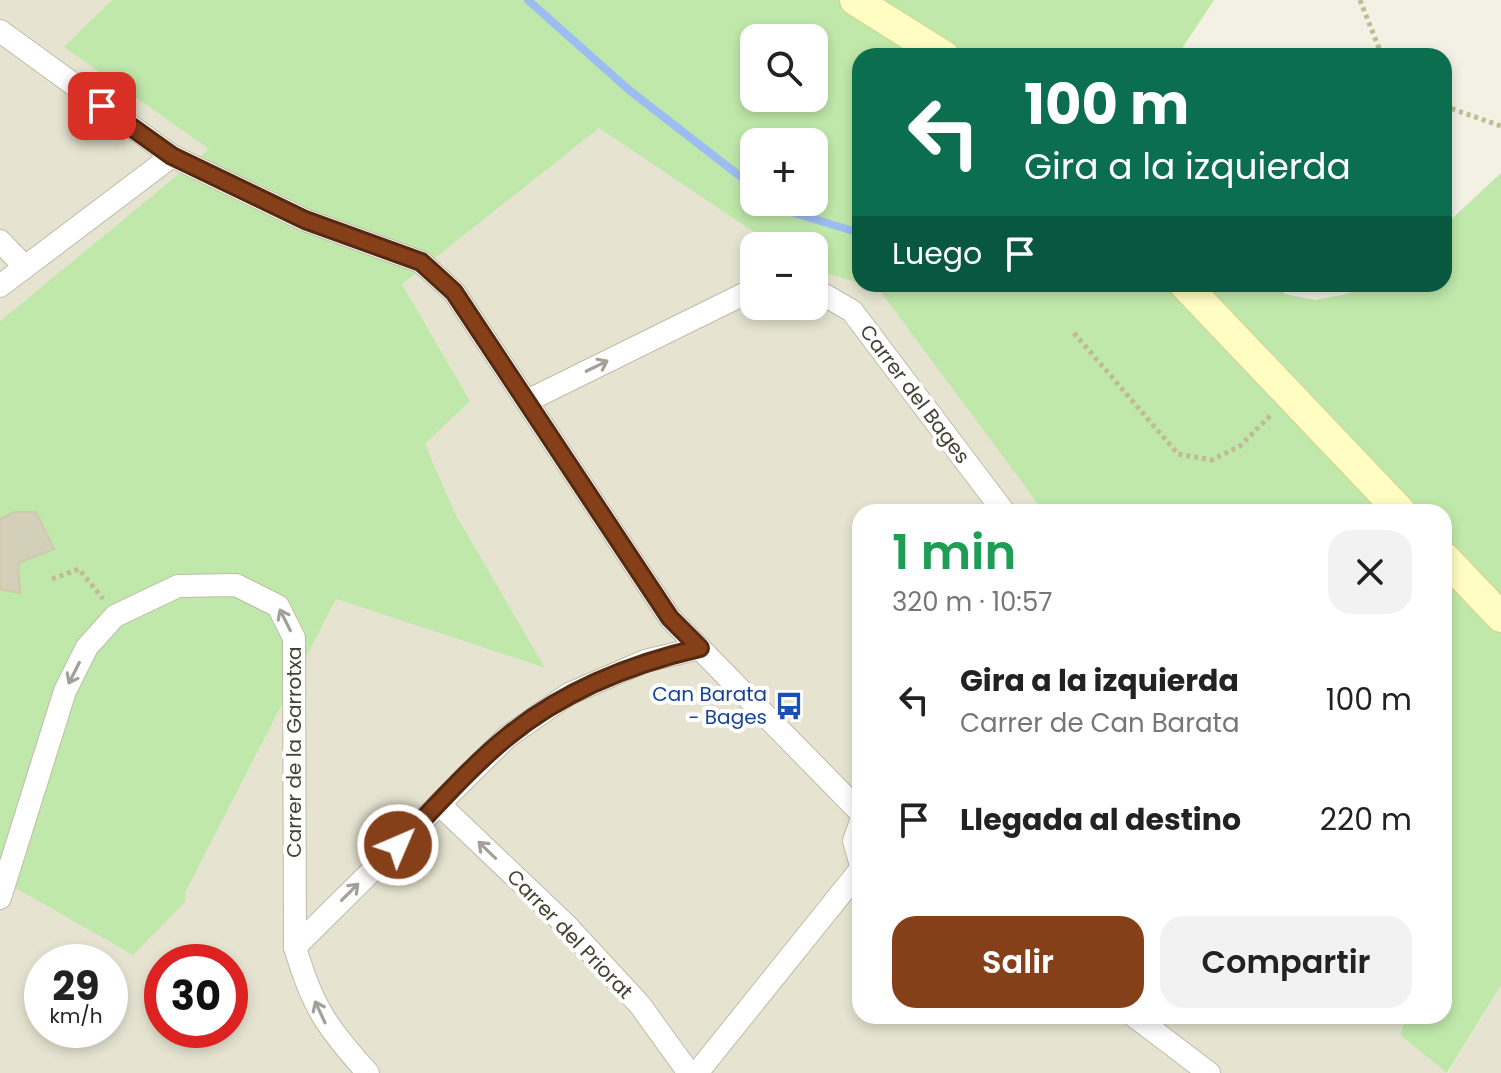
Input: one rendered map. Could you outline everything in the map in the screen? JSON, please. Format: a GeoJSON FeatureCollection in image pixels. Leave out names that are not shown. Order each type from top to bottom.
{"type":"FeatureCollection","features":[{"type":"Feature","properties":{"kind":"main road"},"geometry":{"type":"LineString","coordinates":[[855,0],[931,48]]}},
{"type":"Feature","properties":{"kind":"main road"},"geometry":{"type":"LineString","coordinates":[[1192,292],[1393,504]]}},
{"type":"Feature","properties":{"kind":"main road"},"geometry":{"type":"LineString","coordinates":[[1452,565],[1501,617]]}},
{"type":"Feature","properties":{"kind":"street"},"geometry":{"type":"LineString","coordinates":[[0,31],[172,156],[292,214],[421,262],[454,292],[670,618],[852,804]]}},
{"type":"Feature","properties":{"kind":"street"},"geometry":{"type":"LineString","coordinates":[[0,286],[172,156]]}},
{"type":"Feature","properties":{"kind":"street"},"geometry":{"type":"LineString","coordinates":[[0,241],[25,267]]}},
{"type":"Feature","properties":{"kind":"street"},"geometry":{"type":"LineString","coordinates":[[527,401],[740,296]]}},
{"type":"Feature","properties":{"kind":"street","name":"Carrer del Bages"},"geometry":{"type":"LineString","coordinates":[[828,297],[852,311],[998,504]]}},
{"type":"Feature","properties":{"kind":"street","name":"Carrer de la Garrotxa"},"geometry":{"type":"LineString","coordinates":[[0,898],[65,691],[87,647],[115,616],[178,586],[236,585],[278,606],[294,638],[295,947],[304,979],[327,1028],[368,1073]]}},
{"type":"Feature","properties":{"kind":"street"},"geometry":{"type":"LineString","coordinates":[[295,947],[507,737],[569,694],[645,661],[700,648]]}},
{"type":"Feature","properties":{"kind":"street","name":"Carrer del Priorat"},"geometry":{"type":"LineString","coordinates":[[439,804],[566,925],[640,1005],[689,1073]]}},
{"type":"Feature","properties":{"kind":"street"},"geometry":{"type":"LineString","coordinates":[[697,1073],[852,880]]}},
{"type":"Feature","properties":{"kind":"street"},"geometry":{"type":"LineString","coordinates":[[1145,1024],[1209,1073]]}},
{"type":"Feature","properties":{"kind":"path"},"geometry":{"type":"LineString","coordinates":[[1360,0],[1379,48]]}},
{"type":"Feature","properties":{"kind":"path"},"geometry":{"type":"LineString","coordinates":[[1452,109],[1501,126]]}},
{"type":"Feature","properties":{"kind":"path"},"geometry":{"type":"LineString","coordinates":[[1074,333],[1178,454],[1212,460],[1240,446],[1290,396]]}},
{"type":"Feature","properties":{"kind":"path"},"geometry":{"type":"LineString","coordinates":[[52,579],[79,569],[115,616]]}},
{"type":"Feature","properties":{"kind":"shaded area"},"geometry":{"type":"Polygon","coordinates":[[[0,0],[112,0],[65,47],[209,149],[0,321],[0,0]]]}},
{"type":"Feature","properties":{"kind":"shaded area"},"geometry":{"type":"Polygon","coordinates":[[[598,127],[754,232],[740,232],[740,320],[828,320],[828,274],[852,280],[852,292],[882,292],[1038,504],[852,504],[852,1024],[1404,1024],[1400,1035],[1447,1073],[0,1073],[0,879],[185,902],[185,893],[336,599],[544,668],[456,515],[425,444],[470,401],[402,284],[598,127]]]}},
{"type":"Feature","properties":{"kind":"shaded area"},"geometry":{"type":"Polygon","coordinates":[[[1501,985],[1501,1073],[1448,1073],[1501,985]]]}},
{"type":"Feature","properties":{"kind":"green space"},"geometry":{"type":"Polygon","coordinates":[[[112,0],[1214,0],[1182,48],[852,48],[852,281],[828,274],[828,232],[754,232],[599,128],[402,284],[470,401],[425,444],[456,515],[545,668],[336,599],[185,893],[185,902],[133,955],[128,952],[128,944],[114,944],[0,879],[0,321],[209,149],[64,47],[112,0]]]}},
{"type":"Feature","properties":{"kind":"green space"},"geometry":{"type":"Polygon","coordinates":[[[1501,173],[1501,985],[1447,1073],[1400,1035],[1404,1024],[1452,1024],[1452,504],[1038,504],[881,292],[1283,292],[1315,300],[1351,292],[1452,292],[1452,219],[1501,173]]]}},
{"type":"Feature","properties":{"kind":"building"},"geometry":{"type":"Polygon","coordinates":[[[14,512],[36,512],[54,549],[18,563],[20,593],[0,589],[0,519],[14,512]]]}},
{"type":"Feature","properties":{"kind":"waterway"},"geometry":{"type":"LineString","coordinates":[[528,0],[629,90],[740,176]]}},
{"type":"Feature","properties":{"kind":"waterway"},"geometry":{"type":"LineString","coordinates":[[804,216],[852,231]]}},
{"type":"Feature","properties":{"kind":"place","name":"Can Barata - Bages"},"geometry":{"type":"Point","coordinates":[789,706]}},
{"type":"Feature","properties":{"kind":"route"},"geometry":{"type":"LineString","coordinates":[[102,106],[172,156],[237,190],[305,220],[421,262],[454,292],[670,618],[700,648],[645,661],[569,694],[507,737],[398,845]]}}]}
